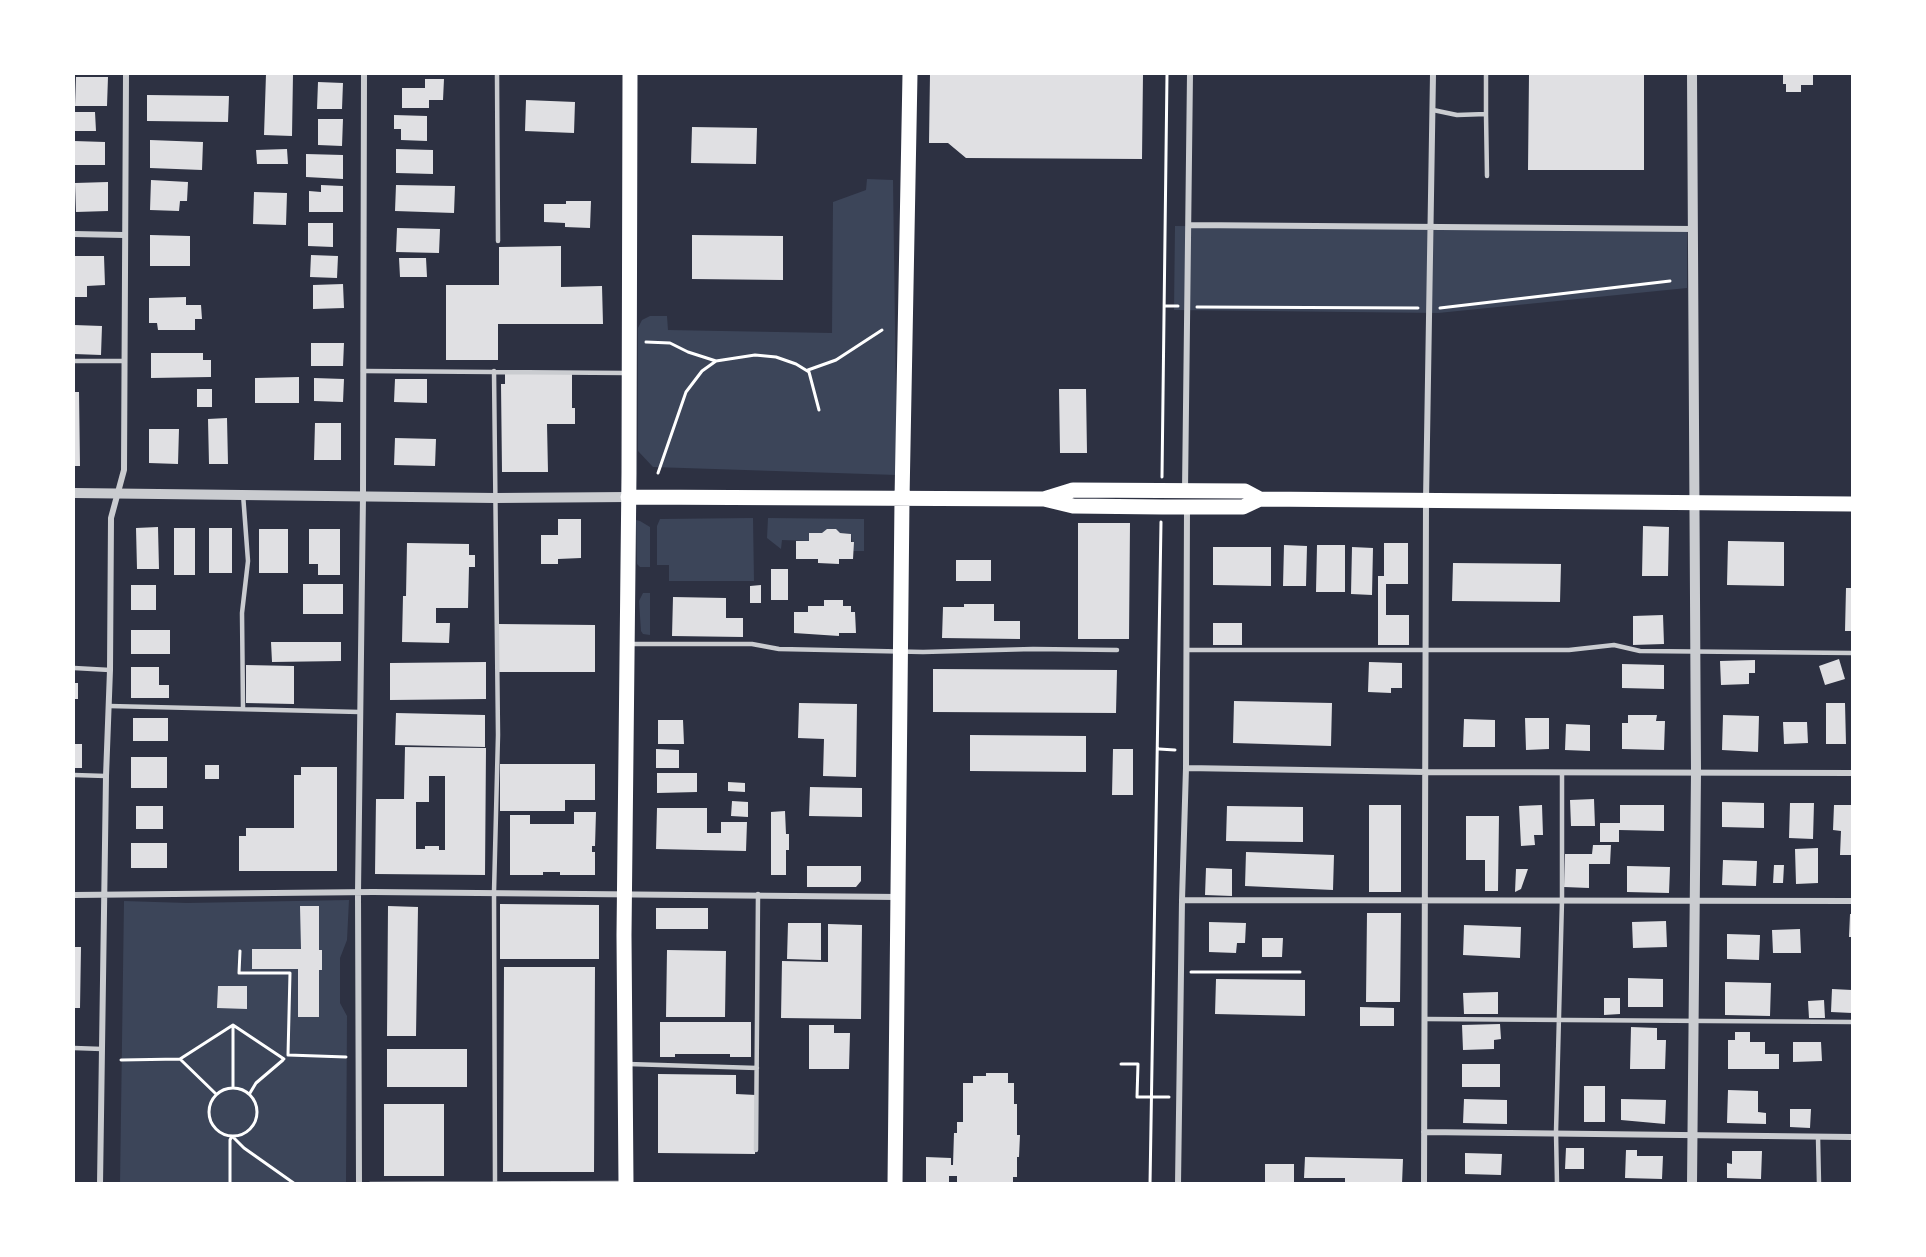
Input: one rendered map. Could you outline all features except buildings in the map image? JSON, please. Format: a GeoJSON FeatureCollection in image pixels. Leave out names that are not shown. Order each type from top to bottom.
{"type":"FeatureCollection","features":[{"type":"Feature","properties":{"kind":"main road"},"geometry":{"type":"LineString","coordinates":[[626,1183],[625,895],[630,74]]}},
{"type":"Feature","properties":{"kind":"main road"},"geometry":{"type":"LineString","coordinates":[[895,1184],[902,499],[910,74]]}},
{"type":"Feature","properties":{"kind":"main road"},"geometry":{"type":"LineString","coordinates":[[1044,499],[1073,490],[1162,490],[1245,491],[1260,498],[1852,504]]}},
{"type":"Feature","properties":{"kind":"main road"},"geometry":{"type":"LineString","coordinates":[[1137,490],[1137,507]]}},
{"type":"Feature","properties":{"kind":"main road"},"geometry":{"type":"LineString","coordinates":[[628,497],[1044,499],[1073,506],[1137,507],[1243,507],[1260,498]]}},
{"type":"Feature","properties":{"kind":"street"},"geometry":{"type":"LineString","coordinates":[[100,1184],[111,518],[124,470],[126,74]]}},
{"type":"Feature","properties":{"kind":"street"},"geometry":{"type":"LineString","coordinates":[[358,1184],[364,74]]}},
{"type":"Feature","properties":{"kind":"street"},"geometry":{"type":"LineString","coordinates":[[1185,491],[1190,74]]}},
{"type":"Feature","properties":{"kind":"street"},"geometry":{"type":"LineString","coordinates":[[1424,1184],[1426,500],[1432,74]]}},
{"type":"Feature","properties":{"kind":"street"},"geometry":{"type":"LineString","coordinates":[[1692,74],[1696,772],[1692,1184]]}},
{"type":"Feature","properties":{"kind":"street"},"geometry":{"type":"LineString","coordinates":[[1189,225],[1693,229]]}},
{"type":"Feature","properties":{"kind":"street"},"geometry":{"type":"LineString","coordinates":[[74,234],[124,235]]}},
{"type":"Feature","properties":{"kind":"street"},"geometry":{"type":"LineString","coordinates":[[74,492],[495,498],[628,497]]}},
{"type":"Feature","properties":{"kind":"street"},"geometry":{"type":"LineString","coordinates":[[1178,1184],[1188,650],[1187,507]]}},
{"type":"Feature","properties":{"kind":"street"},"geometry":{"type":"LineString","coordinates":[[1186,768],[1426,772],[1852,773]]}},
{"type":"Feature","properties":{"kind":"street"},"geometry":{"type":"LineString","coordinates":[[74,895],[494,892],[898,897]]}},
{"type":"Feature","properties":{"kind":"street"},"geometry":{"type":"LineString","coordinates":[[1182,900],[1852,901]]}},
{"type":"Feature","properties":{"kind":"street"},"geometry":{"type":"LineString","coordinates":[[1424,1132],[1852,1137]]}},
{"type":"Feature","properties":{"kind":"lane"},"geometry":{"type":"LineString","coordinates":[[497,74],[498,241]]}},
{"type":"Feature","properties":{"kind":"lane"},"geometry":{"type":"LineString","coordinates":[[1486,74],[1487,176]]}},
{"type":"Feature","properties":{"kind":"lane"},"geometry":{"type":"LineString","coordinates":[[1433,110],[1457,115],[1486,114]]}},
{"type":"Feature","properties":{"kind":"lane"},"geometry":{"type":"LineString","coordinates":[[74,361],[124,361]]}},
{"type":"Feature","properties":{"kind":"lane"},"geometry":{"type":"LineString","coordinates":[[363,371],[629,373]]}},
{"type":"Feature","properties":{"kind":"lane"},"geometry":{"type":"LineString","coordinates":[[494,371],[498,735],[494,892],[495,1182]]}},
{"type":"Feature","properties":{"kind":"lane"},"geometry":{"type":"LineString","coordinates":[[243,494],[248,561],[242,613],[243,708]]}},
{"type":"Feature","properties":{"kind":"lane"},"geometry":{"type":"LineString","coordinates":[[626,644],[752,644],[779,649],[901,651],[1117,650]]}},
{"type":"Feature","properties":{"kind":"lane"},"geometry":{"type":"LineString","coordinates":[[1188,650],[1569,650],[1614,645],[1640,651],[1852,653]]}},
{"type":"Feature","properties":{"kind":"lane"},"geometry":{"type":"LineString","coordinates":[[74,668],[110,670]]}},
{"type":"Feature","properties":{"kind":"lane"},"geometry":{"type":"LineString","coordinates":[[109,706],[360,712]]}},
{"type":"Feature","properties":{"kind":"lane"},"geometry":{"type":"LineString","coordinates":[[1557,1184],[1562,773]]}},
{"type":"Feature","properties":{"kind":"lane"},"geometry":{"type":"LineString","coordinates":[[74,775],[106,776]]}},
{"type":"Feature","properties":{"kind":"lane"},"geometry":{"type":"LineString","coordinates":[[756,1150],[758,894]]}},
{"type":"Feature","properties":{"kind":"lane"},"geometry":{"type":"LineString","coordinates":[[1425,1019],[1852,1022]]}},
{"type":"Feature","properties":{"kind":"lane"},"geometry":{"type":"LineString","coordinates":[[74,1048],[102,1049]]}},
{"type":"Feature","properties":{"kind":"lane"},"geometry":{"type":"LineString","coordinates":[[625,1064],[757,1068]]}},
{"type":"Feature","properties":{"kind":"lane"},"geometry":{"type":"LineString","coordinates":[[1818,1137],[1819,1184]]}},
{"type":"Feature","properties":{"kind":"lane"},"geometry":{"type":"LineString","coordinates":[[370,1184],[626,1183]]}},
{"type":"Feature","properties":{"kind":"path"},"geometry":{"type":"LineString","coordinates":[[1162,490],[1167,74]]}},
{"type":"Feature","properties":{"kind":"path"},"geometry":{"type":"LineString","coordinates":[[807,371],[836,360],[882,330]]}},
{"type":"Feature","properties":{"kind":"path"},"geometry":{"type":"LineString","coordinates":[[646,342],[670,343],[688,352],[716,361]]}},
{"type":"Feature","properties":{"kind":"path"},"geometry":{"type":"LineString","coordinates":[[658,473],[686,392],[702,371],[716,361],[766,355],[796,364],[807,371],[812,378],[819,410]]}},
{"type":"Feature","properties":{"kind":"path"},"geometry":{"type":"LineString","coordinates":[[1150,1184],[1162,507]]}},
{"type":"Feature","properties":{"kind":"path"},"geometry":{"type":"LineString","coordinates":[[1159,749],[1186,751]]}},
{"type":"Feature","properties":{"kind":"path"},"geometry":{"type":"LineString","coordinates":[[240,951],[239,973],[290,973],[288,1055],[256,1083],[250,1094]]}},
{"type":"Feature","properties":{"kind":"path"},"geometry":{"type":"LineString","coordinates":[[1199,972],[1300,972]]}},
{"type":"Feature","properties":{"kind":"path"},"geometry":{"type":"LineString","coordinates":[[233,1025],[284,1059]]}},
{"type":"Feature","properties":{"kind":"path"},"geometry":{"type":"LineString","coordinates":[[121,1060],[180,1059],[233,1025]]}},
{"type":"Feature","properties":{"kind":"path"},"geometry":{"type":"LineString","coordinates":[[233,1025],[233,1087]]}},
{"type":"Feature","properties":{"kind":"path"},"geometry":{"type":"LineString","coordinates":[[288,1055],[346,1057]]}},
{"type":"Feature","properties":{"kind":"path"},"geometry":{"type":"LineString","coordinates":[[180,1059],[216,1094]]}},
{"type":"Feature","properties":{"kind":"path"},"geometry":{"type":"LineString","coordinates":[[1121,1064],[1138,1064],[1137,1097],[1179,1098]]}},
{"type":"Feature","properties":{"kind":"path"},"geometry":{"type":"LineString","coordinates":[[232,1136],[240,1135],[253,1125],[257,1109],[250,1094],[233,1087],[222,1089],[216,1094],[208,1108],[208,1116],[217,1130],[232,1136],[251,1153],[295,1184]]}},
{"type":"Feature","properties":{"kind":"path"},"geometry":{"type":"LineString","coordinates":[[230,1184],[230,1140],[232,1136]]}},
{"type":"Feature","properties":{"kind":"shaded area"},"geometry":{"type":"Polygon","coordinates":[[[867,179],[893,180],[897,475],[653,467],[638,451],[638,328],[642,320],[650,316],[667,316],[668,330],[832,333],[833,202],[866,190],[867,179]]]}},
{"type":"Feature","properties":{"kind":"shaded area"},"geometry":{"type":"Polygon","coordinates":[[[1175,226],[1687,229],[1687,288],[1438,313],[1174,310],[1175,226]]]}},
{"type":"Feature","properties":{"kind":"shaded area"},"geometry":{"type":"Polygon","coordinates":[[[753,518],[754,581],[669,581],[669,565],[657,565],[657,526],[660,519],[753,518]]]}},
{"type":"Feature","properties":{"kind":"shaded area"},"geometry":{"type":"Polygon","coordinates":[[[768,518],[864,519],[864,551],[853,551],[851,534],[840,533],[809,533],[809,541],[782,540],[781,549],[767,538],[768,518]]]}},
{"type":"Feature","properties":{"kind":"shaded area"},"geometry":{"type":"Polygon","coordinates":[[[636,520],[650,527],[650,567],[640,567],[637,564],[636,520]]]}},
{"type":"Feature","properties":{"kind":"shaded area"},"geometry":{"type":"Polygon","coordinates":[[[643,593],[650,593],[650,635],[643,634],[641,631],[639,601],[643,593]]]}},
{"type":"Feature","properties":{"kind":"shaded area"},"geometry":{"type":"Polygon","coordinates":[[[349,900],[347,940],[340,958],[340,1003],[347,1016],[346,1183],[120,1184],[124,901],[187,903],[349,900]]]}}]}
